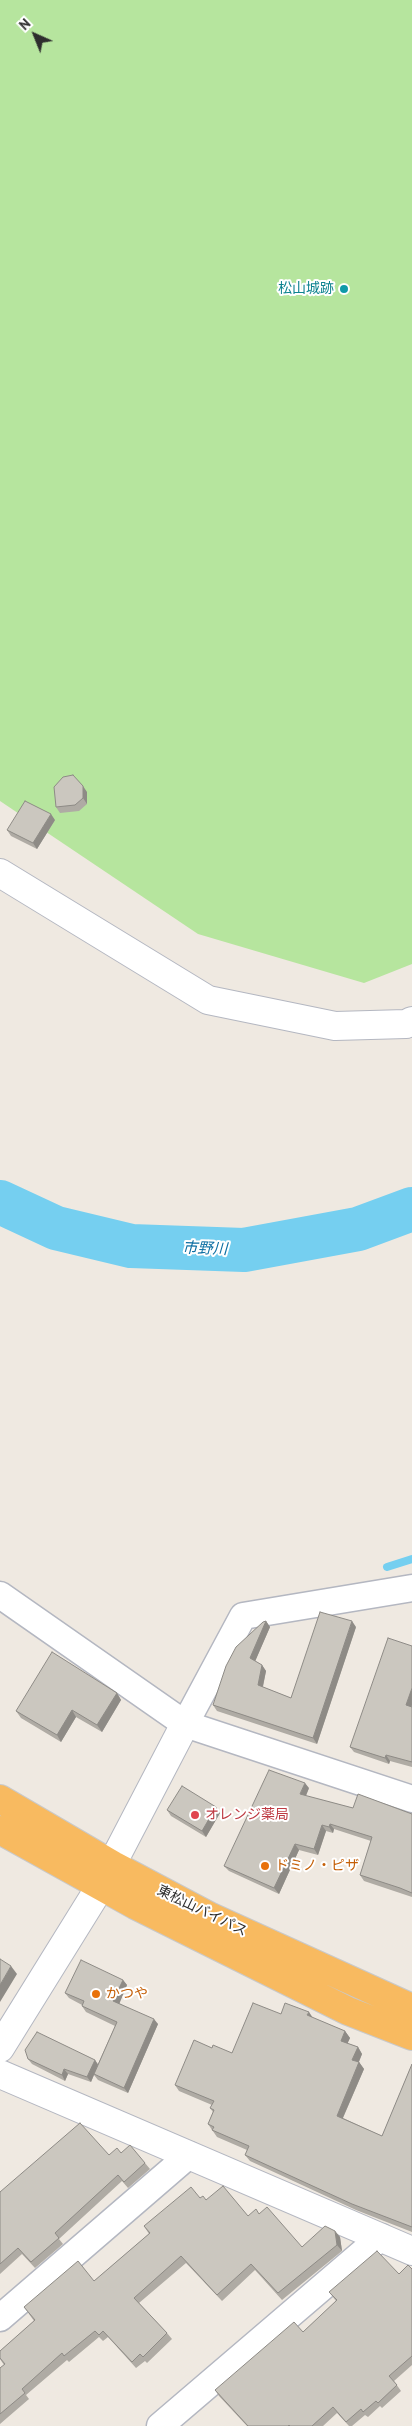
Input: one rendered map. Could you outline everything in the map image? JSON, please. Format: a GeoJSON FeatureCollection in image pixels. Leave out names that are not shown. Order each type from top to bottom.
{"type":"FeatureCollection","features":[{"type":"Feature","properties":{"kind":"highway","name":"東松山バイパス"},"geometry":{"type":"LineString","coordinates":[[0,1799],[107,1876],[348,2011],[412,2036]]}},
{"type":"Feature","properties":{"kind":"highway","name":"東松山バイパス"},"geometry":{"type":"LineString","coordinates":[[0,1830],[107,1876],[211,1917],[412,2008]]}},
{"type":"Feature","properties":{"kind":"street"},"geometry":{"type":"LineString","coordinates":[[0,874],[208,1000],[335,1026],[406,1024],[412,1021]]}},
{"type":"Feature","properties":{"kind":"street"},"geometry":{"type":"LineString","coordinates":[[0,2048],[107,1876],[243,1616],[412,1588]]}},
{"type":"Feature","properties":{"kind":"street"},"geometry":{"type":"LineString","coordinates":[[0,1595],[186,1724],[412,1799]]}},
{"type":"Feature","properties":{"kind":"street"},"geometry":{"type":"LineString","coordinates":[[0,2074],[412,2251]]}},
{"type":"Feature","properties":{"kind":"street"},"geometry":{"type":"LineString","coordinates":[[0,2318],[189,2155]]}},
{"type":"Feature","properties":{"kind":"street"},"geometry":{"type":"LineString","coordinates":[[160,2426],[381,2237]]}},
{"type":"Feature","properties":{"kind":"green space"},"geometry":{"type":"Polygon","coordinates":[[[0,0],[412,0],[412,964],[364,983],[198,934],[0,801],[0,0]]]}},
{"type":"Feature","properties":{"kind":"building"},"geometry":{"type":"Polygon","coordinates":[[[73,775],[83,786],[83,798],[75,805],[56,807],[54,787],[63,777],[73,775]]]}},
{"type":"Feature","properties":{"kind":"building"},"geometry":{"type":"Polygon","coordinates":[[[25,801],[51,814],[33,843],[7,830],[25,801]]]}},
{"type":"Feature","properties":{"kind":"building"},"geometry":{"type":"Polygon","coordinates":[[[320,1612],[352,1621],[313,1738],[213,1705],[226,1666],[236,1647],[266,1621],[250,1658],[262,1665],[258,1685],[291,1698],[320,1612]]]}},
{"type":"Feature","properties":{"kind":"building"},"geometry":{"type":"Polygon","coordinates":[[[388,1638],[412,1646],[412,1688],[406,1705],[412,1707],[412,1762],[386,1755],[385,1758],[350,1747],[388,1638]]]}},
{"type":"Feature","properties":{"kind":"building"},"geometry":{"type":"Polygon","coordinates":[[[52,1652],[117,1693],[97,1725],[72,1710],[57,1735],[16,1711],[52,1652]]]}},
{"type":"Feature","properties":{"kind":"building"},"geometry":{"type":"Polygon","coordinates":[[[269,1770],[305,1783],[300,1794],[353,1808],[358,1794],[412,1814],[412,1893],[360,1875],[372,1837],[330,1824],[329,1827],[322,1825],[314,1849],[295,1844],[274,1888],[224,1866],[269,1770]]]}},
{"type":"Feature","properties":{"kind":"building"},"geometry":{"type":"Polygon","coordinates":[[[182,1786],[216,1807],[202,1831],[167,1810],[182,1786]]]}},
{"type":"Feature","properties":{"kind":"building"},"geometry":{"type":"Polygon","coordinates":[[[0,1959],[11,1966],[0,1985],[0,1959]]]}},
{"type":"Feature","properties":{"kind":"building"},"geometry":{"type":"Polygon","coordinates":[[[81,1960],[123,1980],[113,2001],[154,2019],[124,2088],[94,2074],[117,2022],[82,2006],[84,2001],[65,1993],[81,1960]]]}},
{"type":"Feature","properties":{"kind":"building"},"geometry":{"type":"Polygon","coordinates":[[[253,2003],[281,2014],[285,2003],[309,2012],[307,2015],[345,2031],[341,2041],[358,2047],[352,2060],[359,2062],[337,2116],[382,2136],[412,2064],[412,2227],[352,2204],[245,2155],[249,2146],[212,2130],[214,2127],[208,2124],[214,2110],[210,2108],[214,2101],[175,2085],[194,2040],[212,2048],[213,2045],[232,2053],[253,2003]]]}},
{"type":"Feature","properties":{"kind":"building"},"geometry":{"type":"Polygon","coordinates":[[[37,2032],[95,2060],[87,2077],[64,2069],[62,2075],[28,2059],[25,2050],[37,2032]]]}},
{"type":"Feature","properties":{"kind":"building"},"geometry":{"type":"Polygon","coordinates":[[[80,2123],[109,2155],[117,2148],[121,2153],[130,2145],[145,2163],[124,2182],[118,2175],[55,2233],[59,2238],[31,2262],[18,2248],[0,2264],[0,2192],[80,2123]]]}},
{"type":"Feature","properties":{"kind":"building"},"geometry":{"type":"Polygon","coordinates":[[[223,2186],[248,2216],[256,2209],[259,2214],[267,2207],[302,2247],[325,2226],[335,2231],[337,2245],[278,2293],[251,2264],[217,2295],[181,2256],[134,2298],[167,2333],[143,2357],[140,2354],[132,2362],[103,2331],[99,2335],[95,2331],[64,2356],[62,2353],[22,2389],[25,2393],[0,2414],[0,2368],[5,2364],[0,2358],[0,2351],[35,2320],[24,2307],[78,2261],[94,2281],[150,2233],[144,2226],[191,2187],[200,2198],[203,2196],[206,2200],[223,2186]]]}},
{"type":"Feature","properties":{"kind":"building"},"geometry":{"type":"Polygon","coordinates":[[[377,2251],[399,2274],[408,2265],[412,2269],[412,2356],[389,2376],[397,2385],[378,2403],[376,2401],[363,2412],[361,2409],[346,2422],[333,2407],[312,2426],[248,2426],[215,2390],[294,2322],[303,2332],[337,2300],[329,2292],[377,2251]]]}},
{"type":"Feature","properties":{"kind":"waterway","name":"市野川"},"geometry":{"type":"LineString","coordinates":[[0,1202],[56,1228],[131,1246],[244,1250],[358,1229],[412,1209]]}},
{"type":"Feature","properties":{"kind":"waterway"},"geometry":{"type":"LineString","coordinates":[[387,1567],[412,1559]]}},
{"type":"Feature","properties":{"kind":"place","name":"松山城跡"},"geometry":{"type":"Point","coordinates":[344,289]}},
{"type":"Feature","properties":{"kind":"place","name":"オレンジ薬局"},"geometry":{"type":"Point","coordinates":[195,1815]}},
{"type":"Feature","properties":{"kind":"place","name":"ドミノ・ピザ"},"geometry":{"type":"Point","coordinates":[265,1866]}},
{"type":"Feature","properties":{"kind":"place","name":"かつや"},"geometry":{"type":"Point","coordinates":[96,1994]}}]}
